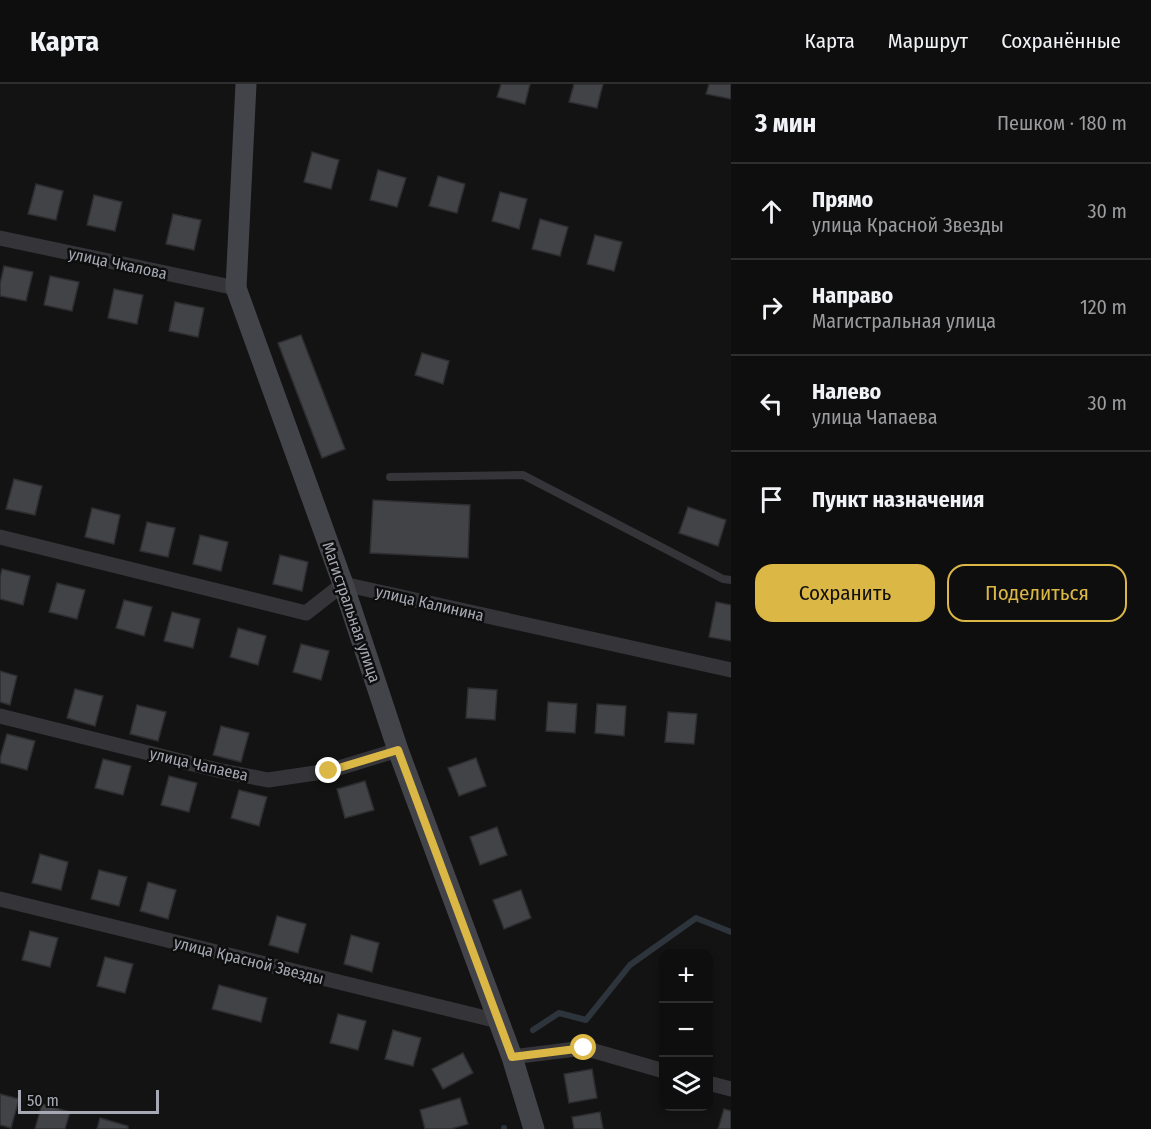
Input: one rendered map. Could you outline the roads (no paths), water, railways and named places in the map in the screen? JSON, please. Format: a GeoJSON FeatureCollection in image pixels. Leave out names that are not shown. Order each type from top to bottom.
{"type":"FeatureCollection","features":[{"type":"Feature","properties":{"kind":"street","name":"Магистральная улица"},"geometry":{"type":"LineString","coordinates":[[246,84],[236,288],[343,584],[398,750],[512,1057],[534,1129]]}},
{"type":"Feature","properties":{"kind":"street","name":"улица Чкалова"},"geometry":{"type":"LineString","coordinates":[[0,238],[236,288]]}},
{"type":"Feature","properties":{"kind":"street"},"geometry":{"type":"LineString","coordinates":[[0,537],[306,613],[343,584]]}},
{"type":"Feature","properties":{"kind":"street","name":"улица Калинина"},"geometry":{"type":"LineString","coordinates":[[343,584],[731,670]]}},
{"type":"Feature","properties":{"kind":"street","name":"улица Чапаева"},"geometry":{"type":"LineString","coordinates":[[0,716],[217,770],[268,780],[329,771],[398,750]]}},
{"type":"Feature","properties":{"kind":"street","name":"улица Красной Звезды"},"geometry":{"type":"LineString","coordinates":[[0,899],[498,1022]]}},
{"type":"Feature","properties":{"kind":"street"},"geometry":{"type":"LineString","coordinates":[[512,1057],[584,1048],[659,1070]]}},
{"type":"Feature","properties":{"kind":"street"},"geometry":{"type":"LineString","coordinates":[[713,1084],[731,1089]]}},
{"type":"Feature","properties":{"kind":"lane"},"geometry":{"type":"LineString","coordinates":[[390,477],[523,475],[723,579],[731,580]]}},
{"type":"Feature","properties":{"kind":"waterway"},"geometry":{"type":"LineString","coordinates":[[533,1030],[559,1013],[586,1020],[630,965],[696,918],[731,932]]}}]}
